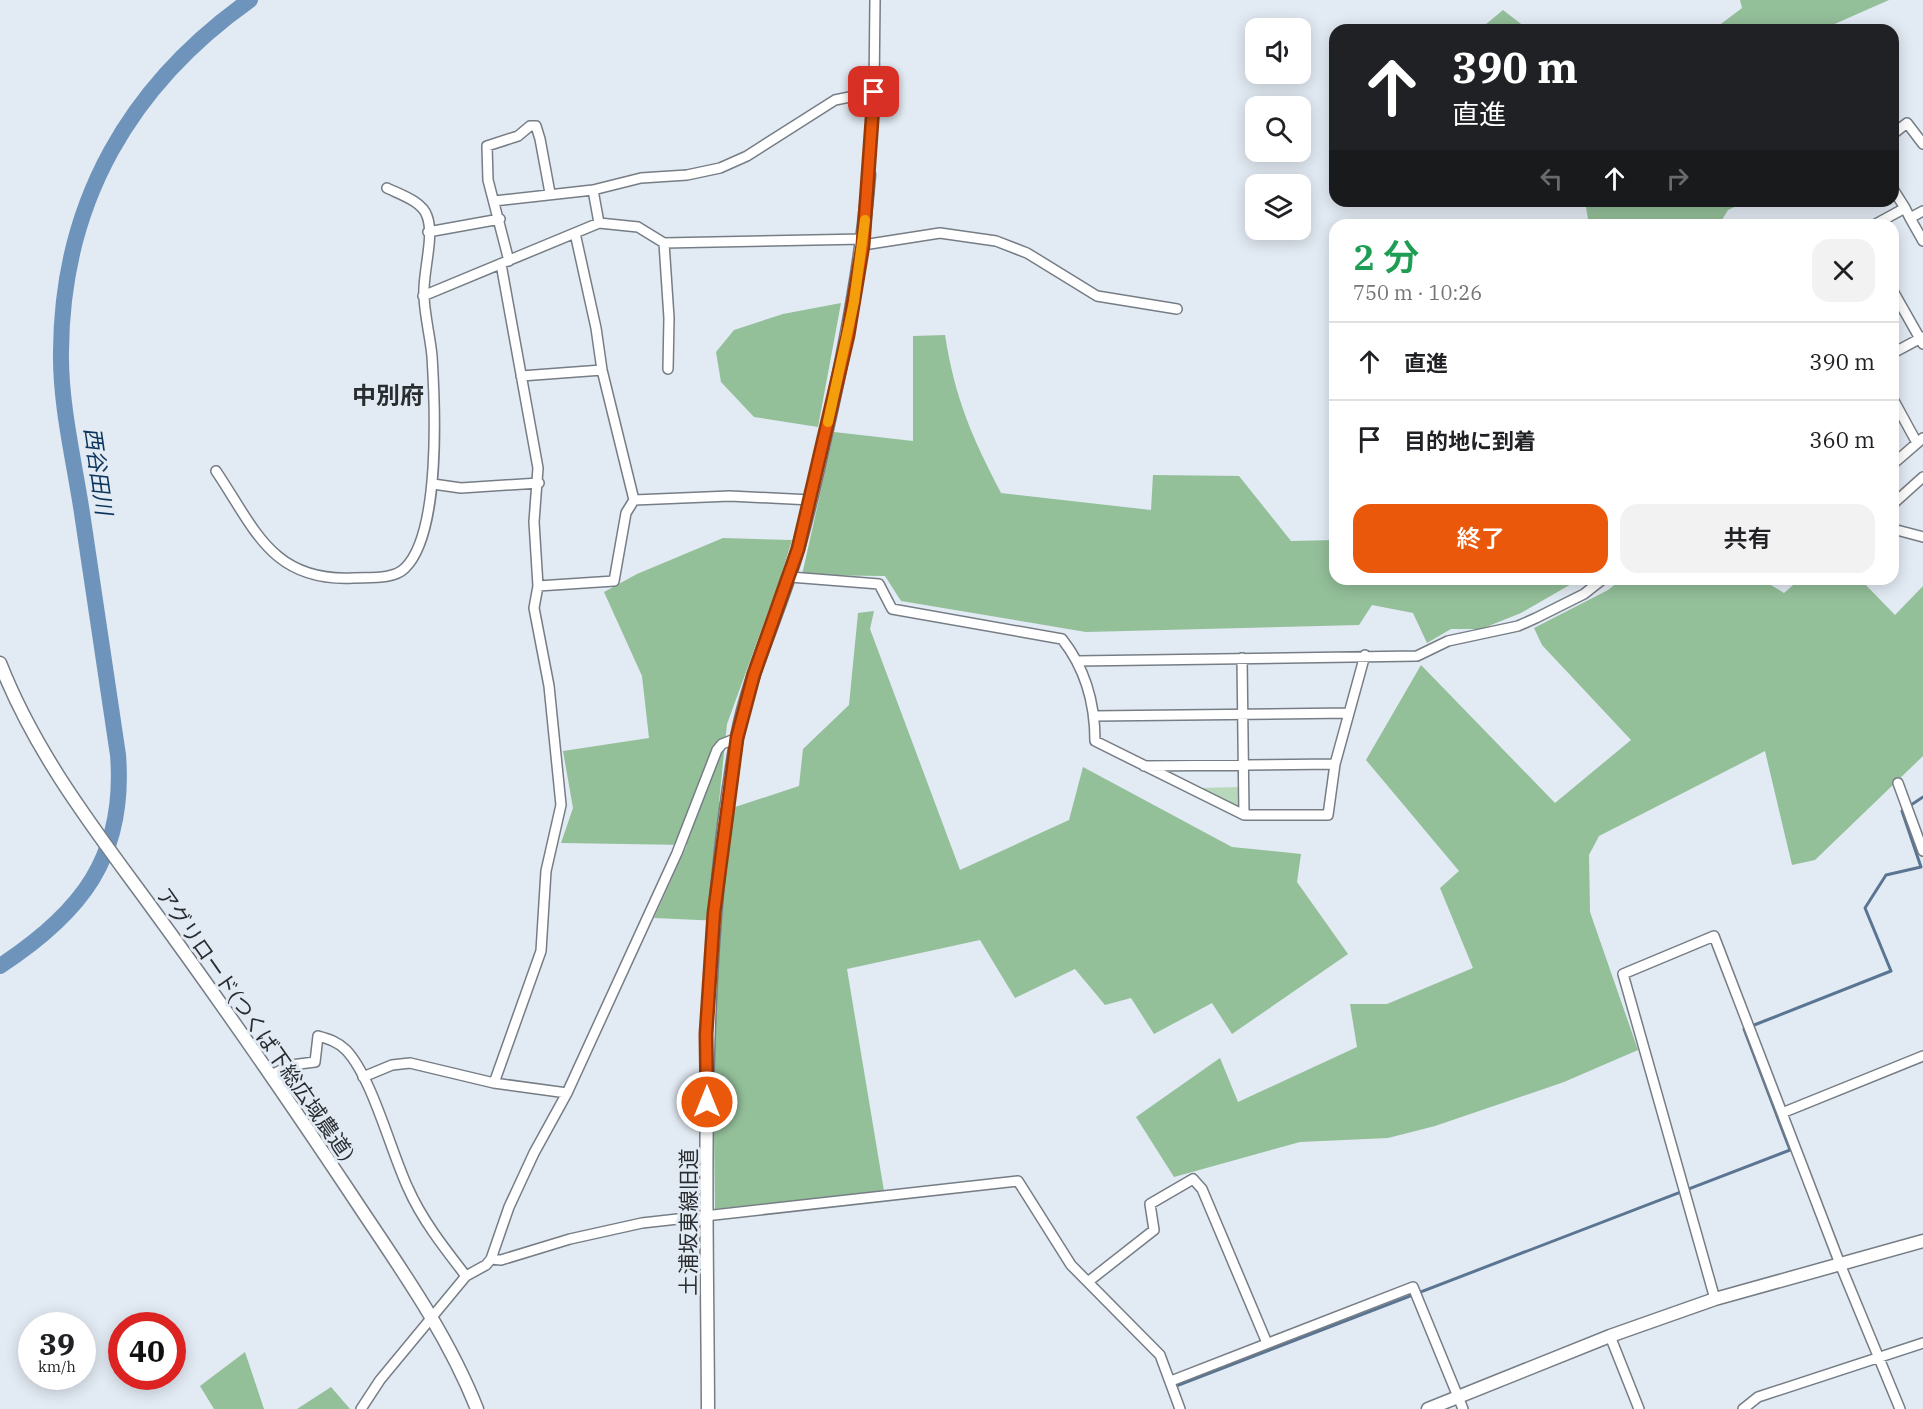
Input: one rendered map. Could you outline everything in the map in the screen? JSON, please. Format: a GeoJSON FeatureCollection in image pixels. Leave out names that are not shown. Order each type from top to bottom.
{"type":"FeatureCollection","features":[{"type":"Feature","properties":{"kind":"street"},"geometry":{"type":"LineString","coordinates":[[869,175],[874,92],[875,0]]}},
{"type":"Feature","properties":{"kind":"street"},"geometry":{"type":"LineString","coordinates":[[494,201],[593,190],[641,178],[687,175],[720,168],[747,156],[835,100],[874,92]]}},
{"type":"Feature","properties":{"kind":"street"},"geometry":{"type":"LineString","coordinates":[[1899,129],[1907,123],[1923,144]]}},
{"type":"Feature","properties":{"kind":"street"},"geometry":{"type":"LineString","coordinates":[[494,1083],[541,951],[546,871],[561,805],[549,686],[534,608],[538,586],[533,543],[538,483],[536,453],[521,376],[500,219],[488,180],[487,146],[518,136],[530,126],[536,126],[550,193]]}},
{"type":"Feature","properties":{"kind":"street","name":"土浦坂東線旧道"},"geometry":{"type":"LineString","coordinates":[[708,1409],[706,1034],[714,913],[737,738],[754,674],[790,577],[811,500],[848,335],[863,242],[869,175]]}},
{"type":"Feature","properties":{"kind":"street"},"geometry":{"type":"LineString","coordinates":[[216,471],[272,555],[297,570],[332,579],[390,576],[405,569],[420,544],[426,526],[433,484],[432,356],[423,296],[428,232],[427,215],[424,210],[387,188]]}},
{"type":"Feature","properties":{"kind":"street"},"geometry":{"type":"LineString","coordinates":[[593,190],[599,223]]}},
{"type":"Feature","properties":{"kind":"street"},"geometry":{"type":"LineString","coordinates":[[1899,198],[1923,241]]}},
{"type":"Feature","properties":{"kind":"street"},"geometry":{"type":"LineString","coordinates":[[1885,219],[1905,208]]}},
{"type":"Feature","properties":{"kind":"street"},"geometry":{"type":"LineString","coordinates":[[1910,218],[1923,211]]}},
{"type":"Feature","properties":{"kind":"street"},"geometry":{"type":"LineString","coordinates":[[428,232],[500,219]]}},
{"type":"Feature","properties":{"kind":"street"},"geometry":{"type":"LineString","coordinates":[[423,296],[599,223],[638,227],[664,243],[863,242],[940,232],[996,242],[1027,253],[1097,296],[1177,309]]}},
{"type":"Feature","properties":{"kind":"street"},"geometry":{"type":"LineString","coordinates":[[538,586],[614,581],[626,513],[634,500],[602,369],[592,308],[575,233]]}},
{"type":"Feature","properties":{"kind":"street"},"geometry":{"type":"LineString","coordinates":[[664,243],[669,318],[668,369]]}},
{"type":"Feature","properties":{"kind":"street"},"geometry":{"type":"LineString","coordinates":[[1899,301],[1922,340],[1899,351]]}},
{"type":"Feature","properties":{"kind":"street"},"geometry":{"type":"LineString","coordinates":[[521,376],[602,369]]}},
{"type":"Feature","properties":{"kind":"street"},"geometry":{"type":"LineString","coordinates":[[1899,408],[1920,441],[1899,459]]}},
{"type":"Feature","properties":{"kind":"street"},"geometry":{"type":"LineString","coordinates":[[1899,499],[1923,477]]}},
{"type":"Feature","properties":{"kind":"street"},"geometry":{"type":"LineString","coordinates":[[433,484],[461,488],[538,483]]}},
{"type":"Feature","properties":{"kind":"street"},"geometry":{"type":"LineString","coordinates":[[634,500],[730,496],[811,500]]}},
{"type":"Feature","properties":{"kind":"street"},"geometry":{"type":"LineString","coordinates":[[1899,531],[1923,537]]}},
{"type":"Feature","properties":{"kind":"street"},"geometry":{"type":"LineString","coordinates":[[790,577],[879,584],[892,609],[1062,639],[1077,660],[1093,700],[1095,741],[1244,815],[1328,815],[1335,764],[1365,655]]}},
{"type":"Feature","properties":{"kind":"street"},"geometry":{"type":"LineString","coordinates":[[1077,660],[1417,656],[1448,641],[1518,626],[1584,594],[1595,585]]}},
{"type":"Feature","properties":{"kind":"street"},"geometry":{"type":"LineString","coordinates":[[1242,658],[1244,815]]}},
{"type":"Feature","properties":{"kind":"street","name":"アグリロード(つくば下総広域農道)"},"geometry":{"type":"LineString","coordinates":[[0,663],[40,749],[98,835],[271,1075],[431,1319],[477,1409]]}},
{"type":"Feature","properties":{"kind":"street"},"geometry":{"type":"LineString","coordinates":[[1094,716],[1350,713]]}},
{"type":"Feature","properties":{"kind":"street"},"geometry":{"type":"LineString","coordinates":[[361,1409],[380,1380],[466,1276],[486,1265],[491,1259],[509,1207],[534,1153],[567,1093],[677,853],[717,750],[722,744],[737,738]]}},
{"type":"Feature","properties":{"kind":"street"},"geometry":{"type":"LineString","coordinates":[[1142,766],[1335,764]]}},
{"type":"Feature","properties":{"kind":"street"},"geometry":{"type":"LineString","coordinates":[[1898,783],[1923,850]]}},
{"type":"Feature","properties":{"kind":"street"},"geometry":{"type":"LineString","coordinates":[[1715,1299],[1623,974],[1714,936],[1839,1264],[1900,1409]]}},
{"type":"Feature","properties":{"kind":"street"},"geometry":{"type":"LineString","coordinates":[[271,1075],[291,1065],[315,1062],[318,1036],[334,1041],[347,1051],[363,1077],[408,1190],[444,1248],[466,1276]]}},
{"type":"Feature","properties":{"kind":"street"},"geometry":{"type":"LineString","coordinates":[[1782,1113],[1923,1056]]}},
{"type":"Feature","properties":{"kind":"street"},"geometry":{"type":"LineString","coordinates":[[363,1077],[392,1065],[410,1063],[494,1083],[567,1093]]}},
{"type":"Feature","properties":{"kind":"street"},"geometry":{"type":"LineString","coordinates":[[1089,1281],[1154,1230],[1150,1204],[1193,1179],[1202,1189],[1267,1343]]}},
{"type":"Feature","properties":{"kind":"street"},"geometry":{"type":"LineString","coordinates":[[491,1259],[501,1260],[570,1239],[642,1223],[1018,1181],[1071,1265],[1160,1354],[1180,1409]]}},
{"type":"Feature","properties":{"kind":"street"},"geometry":{"type":"LineString","coordinates":[[1428,1409],[1460,1403],[1610,1336],[1715,1299],[1923,1240]]}},
{"type":"Feature","properties":{"kind":"street"},"geometry":{"type":"LineString","coordinates":[[1170,1381],[1413,1287],[1460,1403]]}},
{"type":"Feature","properties":{"kind":"street"},"geometry":{"type":"LineString","coordinates":[[1610,1336],[1639,1409]]}},
{"type":"Feature","properties":{"kind":"street"},"geometry":{"type":"LineString","coordinates":[[1745,1408],[1758,1397],[1923,1343]]}},
{"type":"Feature","properties":{"kind":"green space"},"geometry":{"type":"Polygon","coordinates":[[[1740,0],[1889,0],[1835,24],[1721,24],[1742,8],[1740,0]]]}},
{"type":"Feature","properties":{"kind":"green space"},"geometry":{"type":"Polygon","coordinates":[[[1503,10],[1521,24],[1486,24],[1503,10]]]}},
{"type":"Feature","properties":{"kind":"green space"},"geometry":{"type":"Polygon","coordinates":[[[1586,207],[1734,207],[1728,210],[1723,219],[1588,219],[1586,207]]]}},
{"type":"Feature","properties":{"kind":"green space"},"geometry":{"type":"Polygon","coordinates":[[[841,303],[818,427],[754,417],[721,382],[716,352],[734,330],[783,314],[841,303]]]}},
{"type":"Feature","properties":{"kind":"green space"},"geometry":{"type":"Polygon","coordinates":[[[945,335],[959,398],[981,454],[1001,493],[1151,510],[1153,475],[1239,476],[1291,541],[1329,540],[1329,585],[1570,585],[1521,613],[1481,629],[1451,629],[1427,643],[1413,613],[1372,605],[1359,625],[1086,632],[901,601],[885,576],[802,575],[834,432],[913,441],[913,336],[945,335]]]}},
{"type":"Feature","properties":{"kind":"green space"},"geometry":{"type":"Polygon","coordinates":[[[723,538],[792,540],[727,724],[719,802],[735,807],[799,786],[803,749],[849,705],[858,613],[874,611],[870,629],[960,870],[1069,820],[1083,767],[1232,847],[1301,854],[1297,882],[1348,954],[1232,1034],[1212,1003],[1154,1034],[1131,998],[1105,1005],[1075,969],[1015,998],[980,940],[847,969],[884,1191],[715,1209],[713,1062],[721,921],[654,918],[687,845],[561,843],[573,808],[563,751],[649,738],[642,676],[604,592],[637,574],[723,538]]]}},
{"type":"Feature","properties":{"kind":"green space"},"geometry":{"type":"Polygon","coordinates":[[[1614,585],[1771,585],[1784,593],[1793,585],[1866,585],[1895,615],[1923,586],[1923,756],[1815,860],[1792,865],[1765,751],[1599,836],[1589,855],[1590,912],[1638,1050],[1564,1082],[1435,1126],[1388,1138],[1300,1142],[1174,1177],[1136,1117],[1220,1058],[1238,1102],[1357,1047],[1350,1004],[1387,1004],[1473,968],[1440,888],[1459,871],[1366,760],[1421,665],[1555,803],[1631,740],[1542,645],[1534,628],[1614,585]]]}},
{"type":"Feature","properties":{"kind":"green space"},"geometry":{"type":"Polygon","coordinates":[[[1239,787],[1240,808],[1199,788],[1239,787]]]}},
{"type":"Feature","properties":{"kind":"green space"},"geometry":{"type":"Polygon","coordinates":[[[245,1352],[264,1409],[214,1409],[200,1386],[245,1352]]]}},
{"type":"Feature","properties":{"kind":"green space"},"geometry":{"type":"Polygon","coordinates":[[[331,1387],[350,1409],[297,1409],[331,1387]]]}},
{"type":"Feature","properties":{"kind":"waterway","name":"西谷田川"},"geometry":{"type":"LineString","coordinates":[[0,966],[54,925],[75,903],[92,879],[106,853],[114,824],[119,791],[118,755],[68,432],[61,371],[64,297],[74,245],[90,197],[111,152],[138,109],[170,70],[207,33],[250,0]]}},
{"type":"Feature","properties":{"kind":"waterway"},"geometry":{"type":"LineString","coordinates":[[1176,1386],[1790,1150],[1744,1029],[1891,971],[1865,908],[1886,875],[1921,867],[1902,811],[1923,797]]}},
{"type":"Feature","properties":{"kind":"slow traffic"},"geometry":{"type":"LineString","coordinates":[[828,422],[848,335],[860,269],[865,220]]}},
{"type":"Feature","properties":{"kind":"district","name":"中別府"},"geometry":{"type":"Point","coordinates":[388,395]}},
{"type":"Feature","properties":{"kind":"route"},"geometry":{"type":"LineString","coordinates":[[707,1102],[706,1034],[714,913],[737,738],[754,674],[798,549],[848,335],[863,245],[874,92]]}}]}
